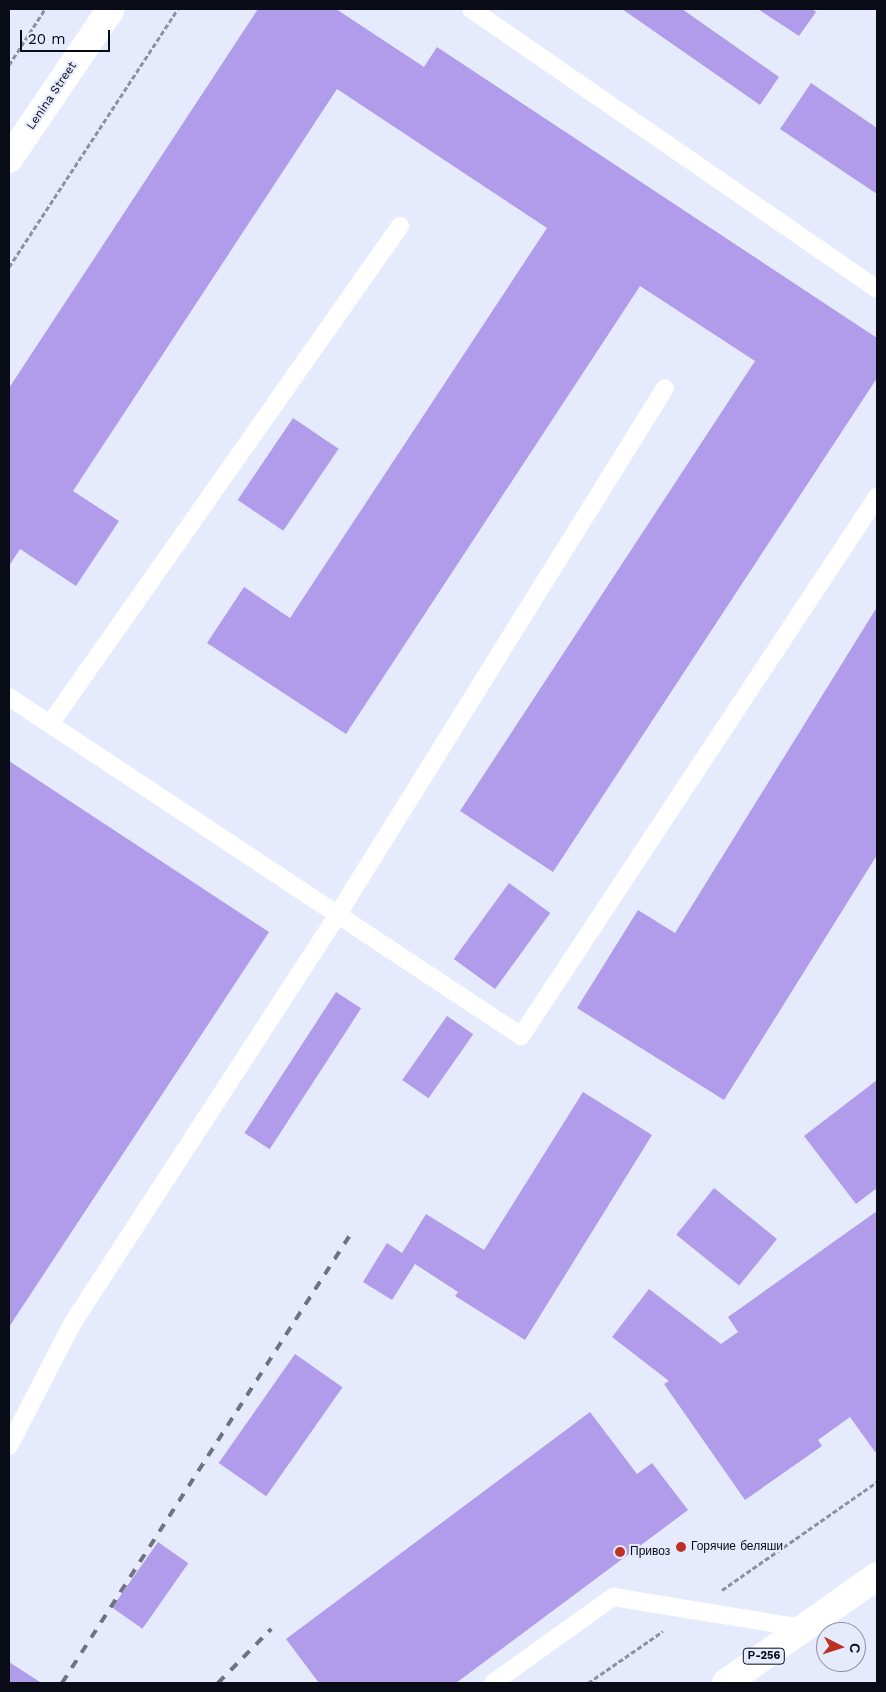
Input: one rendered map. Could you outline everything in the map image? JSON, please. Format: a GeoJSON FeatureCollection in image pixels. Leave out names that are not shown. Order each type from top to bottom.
{"type":"FeatureCollection","features":[{"type":"Feature","properties":{"kind":"main road","name":"Lenina Street"},"geometry":{"type":"LineString","coordinates":[[9,159],[111,9]]}},
{"type":"Feature","properties":{"kind":"main road","name":"Р-256"},"geometry":{"type":"LineString","coordinates":[[726,1683],[877,1576]]}},
{"type":"Feature","properties":{"kind":"lane"},"geometry":{"type":"LineString","coordinates":[[471,9],[877,290]]}},
{"type":"Feature","properties":{"kind":"lane"},"geometry":{"type":"LineString","coordinates":[[50,724],[400,226]]}},
{"type":"Feature","properties":{"kind":"lane"},"geometry":{"type":"LineString","coordinates":[[9,1446],[72,1324],[338,914],[665,388]]}},
{"type":"Feature","properties":{"kind":"lane"},"geometry":{"type":"LineString","coordinates":[[9,697],[521,1036],[877,497]]}},
{"type":"Feature","properties":{"kind":"lane"},"geometry":{"type":"LineString","coordinates":[[493,1683],[613,1597],[803,1628]]}},
{"type":"Feature","properties":{"kind":"path"},"geometry":{"type":"LineString","coordinates":[[9,65],[45,9]]}},
{"type":"Feature","properties":{"kind":"path"},"geometry":{"type":"LineString","coordinates":[[9,267],[178,9]]}},
{"type":"Feature","properties":{"kind":"path"},"geometry":{"type":"LineString","coordinates":[[588,1683],[877,1482]]}},
{"type":"Feature","properties":{"kind":"building"},"geometry":{"type":"Polygon","coordinates":[[[258,9],[336,9],[424,67],[437,47],[877,338],[877,378],[553,872],[460,811],[755,361],[640,286],[346,734],[207,643],[244,587],[290,618],[547,228],[337,89],[73,491],[119,521],[76,586],[20,549],[9,566],[9,388],[258,9]]]}},
{"type":"Feature","properties":{"kind":"building"},"geometry":{"type":"Polygon","coordinates":[[[622,9],[682,9],[779,77],[760,105],[622,9]]]}},
{"type":"Feature","properties":{"kind":"building"},"geometry":{"type":"Polygon","coordinates":[[[758,9],[812,9],[816,12],[799,36],[758,9]]]}},
{"type":"Feature","properties":{"kind":"building"},"geometry":{"type":"Polygon","coordinates":[[[811,83],[877,128],[877,194],[780,129],[811,83]]]}},
{"type":"Feature","properties":{"kind":"building"},"geometry":{"type":"Polygon","coordinates":[[[293,418],[339,449],[283,531],[238,500],[293,418]]]}},
{"type":"Feature","properties":{"kind":"building"},"geometry":{"type":"Polygon","coordinates":[[[877,607],[877,855],[724,1100],[577,1008],[638,910],[675,933],[877,607]]]}},
{"type":"Feature","properties":{"kind":"building"},"geometry":{"type":"Polygon","coordinates":[[[9,761],[269,932],[9,1327],[9,761]]]}},
{"type":"Feature","properties":{"kind":"building"},"geometry":{"type":"Polygon","coordinates":[[[509,883],[550,913],[495,989],[454,959],[509,883]]]}},
{"type":"Feature","properties":{"kind":"building"},"geometry":{"type":"Polygon","coordinates":[[[336,992],[361,1008],[270,1149],[245,1133],[336,992]]]}},
{"type":"Feature","properties":{"kind":"building"},"geometry":{"type":"Polygon","coordinates":[[[447,1016],[473,1034],[428,1098],[402,1080],[447,1016]]]}},
{"type":"Feature","properties":{"kind":"building"},"geometry":{"type":"Polygon","coordinates":[[[877,1080],[877,1188],[856,1204],[804,1136],[877,1080]]]}},
{"type":"Feature","properties":{"kind":"building"},"geometry":{"type":"Polygon","coordinates":[[[583,1092],[652,1135],[525,1340],[455,1296],[458,1292],[415,1264],[392,1300],[363,1282],[387,1243],[402,1253],[426,1214],[484,1250],[583,1092]]]}},
{"type":"Feature","properties":{"kind":"building"},"geometry":{"type":"Polygon","coordinates":[[[714,1188],[777,1239],[739,1286],[676,1235],[714,1188]]]}},
{"type":"Feature","properties":{"kind":"building"},"geometry":{"type":"Polygon","coordinates":[[[877,1211],[877,1451],[875,1452],[850,1417],[818,1440],[822,1446],[745,1500],[664,1384],[669,1381],[612,1337],[649,1289],[721,1344],[738,1332],[728,1317],[877,1211]]]}},
{"type":"Feature","properties":{"kind":"building"},"geometry":{"type":"Polygon","coordinates":[[[295,1354],[343,1387],[266,1496],[219,1463],[295,1354]]]}},
{"type":"Feature","properties":{"kind":"building"},"geometry":{"type":"Polygon","coordinates":[[[590,1412],[637,1474],[652,1463],[688,1510],[456,1683],[319,1683],[286,1639],[590,1412]]]}},
{"type":"Feature","properties":{"kind":"building"},"geometry":{"type":"Polygon","coordinates":[[[158,1542],[188,1563],[142,1629],[112,1608],[158,1542]]]}},
{"type":"Feature","properties":{"kind":"building"},"geometry":{"type":"Polygon","coordinates":[[[9,1662],[40,1682],[9,1683],[9,1662]]]}},
{"type":"Feature","properties":{"kind":"railway"},"geometry":{"type":"LineString","coordinates":[[62,1683],[352,1232]]}},
{"type":"Feature","properties":{"kind":"railway"},"geometry":{"type":"LineString","coordinates":[[218,1683],[271,1629]]}},
{"type":"Feature","properties":{"kind":"place","name":"Горячие беляши"},"geometry":{"type":"Point","coordinates":[681,1547]}},
{"type":"Feature","properties":{"kind":"place","name":"Привоз"},"geometry":{"type":"Point","coordinates":[620,1552]}}]}
